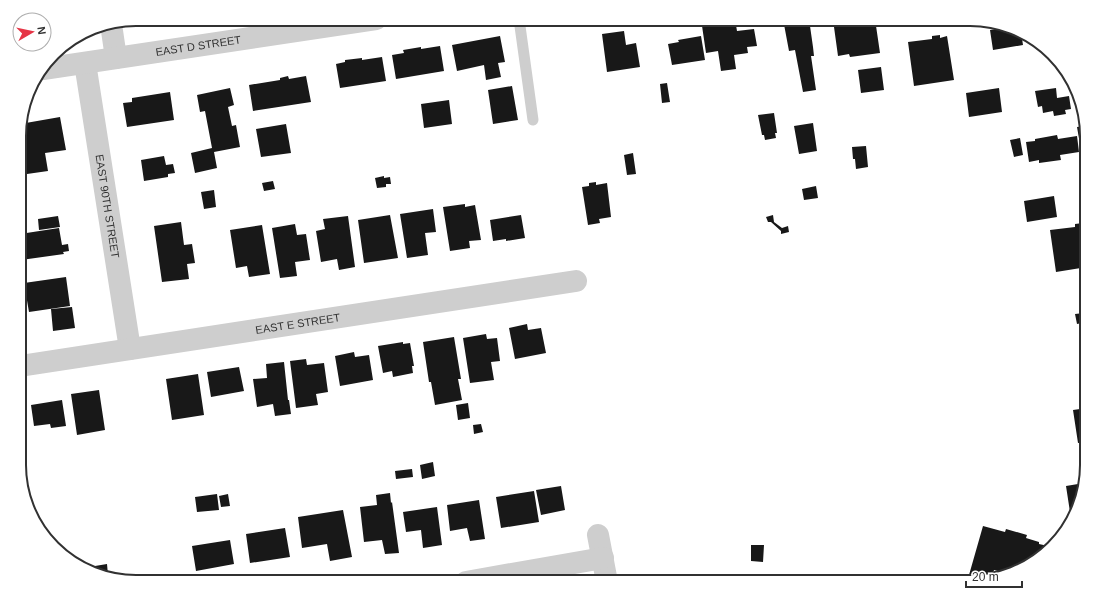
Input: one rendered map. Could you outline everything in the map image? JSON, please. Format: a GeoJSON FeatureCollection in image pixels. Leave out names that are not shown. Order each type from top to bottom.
{"type":"FeatureCollection","features":[{"type":"Feature","properties":{"kind":"street","name":"EAST D STREET"},"geometry":{"type":"LineString","coordinates":[[50,68],[329,26]]}},
{"type":"Feature","properties":{"kind":"street"},"geometry":{"type":"LineString","coordinates":[[112,29],[116,58]]}},
{"type":"Feature","properties":{"kind":"street","name":"EAST 90TH STREET"},"geometry":{"type":"LineString","coordinates":[[85,63],[130,349]]}},
{"type":"Feature","properties":{"kind":"street","name":"EAST E STREET"},"geometry":{"type":"LineString","coordinates":[[26,365],[576,281]]}},
{"type":"Feature","properties":{"kind":"street"},"geometry":{"type":"LineString","coordinates":[[598,535],[606,575]]}},
{"type":"Feature","properties":{"kind":"street"},"geometry":{"type":"LineString","coordinates":[[506,575],[602,558]]}},
{"type":"Feature","properties":{"kind":"lane"},"geometry":{"type":"LineString","coordinates":[[520,26],[534,120]]}},
{"type":"Feature","properties":{"kind":"building"},"geometry":{"type":"Polygon","coordinates":[[[702,26],[736,26],[737,31],[754,29],[757,46],[747,47],[748,53],[734,55],[736,69],[721,71],[718,51],[706,53],[702,26]]]}},
{"type":"Feature","properties":{"kind":"building"},"geometry":{"type":"Polygon","coordinates":[[[784,26],[810,26],[814,56],[811,56],[816,90],[803,92],[795,50],[789,51],[784,26]]]}},
{"type":"Feature","properties":{"kind":"building"},"geometry":{"type":"Polygon","coordinates":[[[876,26],[880,53],[850,57],[849,54],[838,56],[834,27],[876,26]]]}},
{"type":"Feature","properties":{"kind":"building"},"geometry":{"type":"Polygon","coordinates":[[[996,29],[1019,37],[1022,39],[1023,45],[993,50],[990,30],[996,29]]]}},
{"type":"Feature","properties":{"kind":"building"},"geometry":{"type":"Polygon","coordinates":[[[624,31],[626,45],[636,43],[640,67],[607,72],[602,34],[624,31]]]}},
{"type":"Feature","properties":{"kind":"building"},"geometry":{"type":"Polygon","coordinates":[[[940,35],[940,38],[947,36],[954,80],[914,86],[908,42],[932,39],[932,36],[940,35]]]}},
{"type":"Feature","properties":{"kind":"building"},"geometry":{"type":"Polygon","coordinates":[[[500,36],[505,62],[498,63],[501,77],[486,80],[484,65],[457,71],[452,45],[500,36]]]}},
{"type":"Feature","properties":{"kind":"building"},"geometry":{"type":"Polygon","coordinates":[[[701,36],[705,60],[672,65],[668,44],[679,42],[678,40],[701,36]]]}},
{"type":"Feature","properties":{"kind":"building"},"geometry":{"type":"Polygon","coordinates":[[[440,46],[444,71],[396,79],[392,55],[404,53],[403,50],[440,46]]]}},
{"type":"Feature","properties":{"kind":"building"},"geometry":{"type":"Polygon","coordinates":[[[382,57],[386,81],[340,88],[336,64],[345,62],[345,60],[362,58],[362,60],[382,57]]]}},
{"type":"Feature","properties":{"kind":"building"},"geometry":{"type":"Polygon","coordinates":[[[881,67],[884,90],[861,93],[858,70],[881,67]]]}},
{"type":"Feature","properties":{"kind":"building"},"geometry":{"type":"Polygon","coordinates":[[[288,76],[289,79],[306,76],[311,102],[253,111],[249,85],[280,80],[280,78],[288,76]]]}},
{"type":"Feature","properties":{"kind":"building"},"geometry":{"type":"Polygon","coordinates":[[[667,83],[670,102],[662,103],[660,84],[667,83]]]}},
{"type":"Feature","properties":{"kind":"building"},"geometry":{"type":"Polygon","coordinates":[[[512,86],[518,120],[493,124],[488,90],[512,86]]]}},
{"type":"Feature","properties":{"kind":"building"},"geometry":{"type":"Polygon","coordinates":[[[230,88],[234,105],[228,107],[232,126],[236,125],[240,147],[214,152],[217,168],[195,173],[191,153],[212,148],[205,111],[200,112],[197,95],[230,88]]]}},
{"type":"Feature","properties":{"kind":"building"},"geometry":{"type":"Polygon","coordinates":[[[999,88],[1002,112],[969,117],[966,93],[999,88]]]}},
{"type":"Feature","properties":{"kind":"building"},"geometry":{"type":"Polygon","coordinates":[[[1056,88],[1057,98],[1069,96],[1071,109],[1065,110],[1066,114],[1054,116],[1053,111],[1043,113],[1042,106],[1038,107],[1035,91],[1056,88]]]}},
{"type":"Feature","properties":{"kind":"building"},"geometry":{"type":"Polygon","coordinates":[[[170,92],[174,120],[127,127],[123,103],[132,102],[132,98],[170,92]]]}},
{"type":"Feature","properties":{"kind":"building"},"geometry":{"type":"Polygon","coordinates":[[[449,100],[452,124],[424,128],[421,104],[449,100]]]}},
{"type":"Feature","properties":{"kind":"building"},"geometry":{"type":"Polygon","coordinates":[[[774,113],[777,133],[775,133],[776,138],[765,140],[764,135],[762,135],[758,115],[774,113]]]}},
{"type":"Feature","properties":{"kind":"building"},"geometry":{"type":"Polygon","coordinates":[[[60,117],[66,150],[45,153],[48,171],[26,174],[27,123],[60,117]]]}},
{"type":"Feature","properties":{"kind":"building"},"geometry":{"type":"Polygon","coordinates":[[[813,123],[817,151],[799,154],[794,126],[813,123]]]}},
{"type":"Feature","properties":{"kind":"building"},"geometry":{"type":"Polygon","coordinates":[[[286,124],[291,153],[261,157],[256,129],[286,124]]]}},
{"type":"Feature","properties":{"kind":"building"},"geometry":{"type":"Polygon","coordinates":[[[1077,127],[1079,127],[1080,144],[1077,127]]]}},
{"type":"Feature","properties":{"kind":"building"},"geometry":{"type":"Polygon","coordinates":[[[1057,135],[1058,139],[1077,136],[1079,152],[1060,155],[1061,160],[1039,163],[1039,160],[1029,162],[1026,142],[1057,135]]]}},
{"type":"Feature","properties":{"kind":"building"},"geometry":{"type":"Polygon","coordinates":[[[1020,138],[1023,155],[1014,157],[1010,140],[1020,138]]]}},
{"type":"Feature","properties":{"kind":"building"},"geometry":{"type":"Polygon","coordinates":[[[866,146],[868,167],[856,169],[852,147],[866,146]]]}},
{"type":"Feature","properties":{"kind":"building"},"geometry":{"type":"Polygon","coordinates":[[[633,153],[636,174],[627,175],[624,155],[633,153]]]}},
{"type":"Feature","properties":{"kind":"building"},"geometry":{"type":"Polygon","coordinates":[[[164,156],[166,165],[173,164],[175,173],[168,174],[168,177],[144,181],[141,160],[164,156]]]}},
{"type":"Feature","properties":{"kind":"building"},"geometry":{"type":"Polygon","coordinates":[[[384,176],[384,178],[390,177],[391,184],[386,184],[386,187],[377,188],[375,178],[384,176]]]}},
{"type":"Feature","properties":{"kind":"building"},"geometry":{"type":"Polygon","coordinates":[[[273,181],[275,189],[264,191],[262,183],[273,181]]]}},
{"type":"Feature","properties":{"kind":"building"},"geometry":{"type":"Polygon","coordinates":[[[596,182],[596,185],[607,183],[611,217],[599,219],[600,223],[588,225],[582,187],[589,186],[589,183],[596,182]]]}},
{"type":"Feature","properties":{"kind":"building"},"geometry":{"type":"Polygon","coordinates":[[[816,186],[818,198],[804,200],[802,189],[816,186]]]}},
{"type":"Feature","properties":{"kind":"building"},"geometry":{"type":"Polygon","coordinates":[[[214,190],[216,207],[204,209],[201,192],[214,190]]]}},
{"type":"Feature","properties":{"kind":"building"},"geometry":{"type":"Polygon","coordinates":[[[1054,196],[1057,217],[1027,222],[1024,201],[1054,196]]]}},
{"type":"Feature","properties":{"kind":"building"},"geometry":{"type":"Polygon","coordinates":[[[465,204],[465,207],[475,205],[481,240],[469,241],[470,248],[450,251],[443,207],[465,204]]]}},
{"type":"Feature","properties":{"kind":"building"},"geometry":{"type":"Polygon","coordinates":[[[433,209],[436,232],[425,233],[428,255],[407,258],[400,214],[433,209]]]}},
{"type":"Feature","properties":{"kind":"building"},"geometry":{"type":"Polygon","coordinates":[[[390,215],[398,258],[364,263],[358,220],[390,215]]]}},
{"type":"Feature","properties":{"kind":"building"},"geometry":{"type":"Polygon","coordinates":[[[521,215],[525,238],[506,241],[506,239],[493,241],[490,220],[521,215]]]}},
{"type":"Feature","properties":{"kind":"building"},"geometry":{"type":"Polygon","coordinates":[[[773,215],[774,222],[782,228],[788,226],[789,232],[781,234],[781,231],[771,222],[768,222],[766,217],[773,215]]]}},
{"type":"Feature","properties":{"kind":"building"},"geometry":{"type":"Polygon","coordinates":[[[58,216],[60,227],[39,230],[38,219],[58,216]]]}},
{"type":"Feature","properties":{"kind":"building"},"geometry":{"type":"Polygon","coordinates":[[[348,216],[355,267],[339,270],[337,259],[321,262],[316,231],[325,229],[323,219],[348,216]]]}},
{"type":"Feature","properties":{"kind":"building"},"geometry":{"type":"Polygon","coordinates":[[[181,222],[184,245],[192,244],[195,263],[187,264],[189,279],[162,282],[154,226],[181,222]]]}},
{"type":"Feature","properties":{"kind":"building"},"geometry":{"type":"Polygon","coordinates":[[[1080,223],[1080,268],[1056,272],[1050,230],[1075,227],[1075,224],[1080,223]]]}},
{"type":"Feature","properties":{"kind":"building"},"geometry":{"type":"Polygon","coordinates":[[[295,224],[297,235],[306,234],[310,260],[295,262],[297,276],[280,278],[272,228],[295,224]]]}},
{"type":"Feature","properties":{"kind":"building"},"geometry":{"type":"Polygon","coordinates":[[[262,225],[270,274],[249,277],[247,266],[236,268],[230,230],[262,225]]]}},
{"type":"Feature","properties":{"kind":"building"},"geometry":{"type":"Polygon","coordinates":[[[59,228],[62,245],[68,244],[69,251],[63,252],[64,254],[26,259],[26,233],[59,228]]]}},
{"type":"Feature","properties":{"kind":"building"},"geometry":{"type":"Polygon","coordinates":[[[66,277],[70,306],[29,312],[26,295],[26,283],[66,277]]]}},
{"type":"Feature","properties":{"kind":"building"},"geometry":{"type":"Polygon","coordinates":[[[72,307],[75,328],[53,331],[51,309],[72,307]]]}},
{"type":"Feature","properties":{"kind":"building"},"geometry":{"type":"Polygon","coordinates":[[[1080,313],[1080,323],[1077,324],[1075,314],[1080,313]]]}},
{"type":"Feature","properties":{"kind":"building"},"geometry":{"type":"Polygon","coordinates":[[[527,324],[528,330],[541,328],[546,353],[515,359],[509,328],[527,324]]]}},
{"type":"Feature","properties":{"kind":"building"},"geometry":{"type":"Polygon","coordinates":[[[486,334],[487,339],[497,338],[500,361],[491,362],[494,380],[470,383],[463,338],[486,334]]]}},
{"type":"Feature","properties":{"kind":"building"},"geometry":{"type":"Polygon","coordinates":[[[454,337],[461,379],[458,379],[462,400],[435,405],[431,382],[429,382],[423,342],[454,337]]]}},
{"type":"Feature","properties":{"kind":"building"},"geometry":{"type":"Polygon","coordinates":[[[403,342],[403,344],[410,343],[414,366],[412,366],[413,373],[393,377],[392,371],[383,373],[378,346],[403,342]]]}},
{"type":"Feature","properties":{"kind":"building"},"geometry":{"type":"Polygon","coordinates":[[[354,352],[355,357],[369,355],[373,380],[340,386],[335,356],[354,352]]]}},
{"type":"Feature","properties":{"kind":"building"},"geometry":{"type":"Polygon","coordinates":[[[306,359],[307,365],[324,363],[328,392],[316,394],[318,405],[296,408],[290,361],[306,359]]]}},
{"type":"Feature","properties":{"kind":"building"},"geometry":{"type":"Polygon","coordinates":[[[284,362],[291,414],[275,416],[273,404],[257,407],[253,379],[267,378],[266,364],[284,362]]]}},
{"type":"Feature","properties":{"kind":"building"},"geometry":{"type":"Polygon","coordinates":[[[239,367],[244,391],[211,397],[207,372],[239,367]]]}},
{"type":"Feature","properties":{"kind":"building"},"geometry":{"type":"Polygon","coordinates":[[[198,374],[204,415],[172,420],[166,379],[198,374]]]}},
{"type":"Feature","properties":{"kind":"building"},"geometry":{"type":"Polygon","coordinates":[[[99,390],[105,430],[77,435],[71,394],[99,390]]]}},
{"type":"Feature","properties":{"kind":"building"},"geometry":{"type":"Polygon","coordinates":[[[62,400],[66,426],[51,428],[50,424],[34,426],[31,405],[62,400]]]}},
{"type":"Feature","properties":{"kind":"building"},"geometry":{"type":"Polygon","coordinates":[[[468,403],[470,418],[458,420],[456,405],[468,403]]]}},
{"type":"Feature","properties":{"kind":"building"},"geometry":{"type":"Polygon","coordinates":[[[1080,409],[1080,443],[1078,443],[1073,410],[1080,409]]]}},
{"type":"Feature","properties":{"kind":"building"},"geometry":{"type":"Polygon","coordinates":[[[481,424],[483,432],[474,434],[473,425],[481,424]]]}},
{"type":"Feature","properties":{"kind":"building"},"geometry":{"type":"Polygon","coordinates":[[[433,462],[435,476],[422,479],[420,465],[433,462]]]}},
{"type":"Feature","properties":{"kind":"building"},"geometry":{"type":"Polygon","coordinates":[[[412,469],[413,477],[396,479],[395,471],[412,469]]]}},
{"type":"Feature","properties":{"kind":"building"},"geometry":{"type":"Polygon","coordinates":[[[1078,484],[1070,511],[1066,486],[1078,484]]]}},
{"type":"Feature","properties":{"kind":"building"},"geometry":{"type":"Polygon","coordinates":[[[561,486],[565,510],[541,515],[536,490],[561,486]]]}},
{"type":"Feature","properties":{"kind":"building"},"geometry":{"type":"Polygon","coordinates":[[[534,491],[539,522],[501,528],[496,497],[534,491]]]}},
{"type":"Feature","properties":{"kind":"building"},"geometry":{"type":"Polygon","coordinates":[[[390,493],[399,553],[385,554],[382,540],[364,542],[360,507],[377,505],[376,495],[390,493]]]}},
{"type":"Feature","properties":{"kind":"building"},"geometry":{"type":"Polygon","coordinates":[[[217,494],[219,510],[197,512],[195,497],[217,494]]]}},
{"type":"Feature","properties":{"kind":"building"},"geometry":{"type":"Polygon","coordinates":[[[228,494],[230,506],[221,507],[219,496],[228,494]]]}},
{"type":"Feature","properties":{"kind":"building"},"geometry":{"type":"Polygon","coordinates":[[[479,500],[485,539],[470,541],[467,528],[450,531],[447,505],[479,500]]]}},
{"type":"Feature","properties":{"kind":"building"},"geometry":{"type":"Polygon","coordinates":[[[437,507],[442,545],[423,548],[421,530],[406,532],[403,512],[437,507]]]}},
{"type":"Feature","properties":{"kind":"building"},"geometry":{"type":"Polygon","coordinates":[[[343,510],[352,557],[330,561],[327,544],[302,548],[298,517],[343,510]]]}},
{"type":"Feature","properties":{"kind":"building"},"geometry":{"type":"Polygon","coordinates":[[[983,526],[1005,532],[1006,529],[1027,535],[1026,538],[1046,545],[1019,564],[998,571],[994,570],[992,573],[969,575],[983,526]]]}},
{"type":"Feature","properties":{"kind":"building"},"geometry":{"type":"Polygon","coordinates":[[[285,528],[290,557],[250,563],[246,534],[285,528]]]}},
{"type":"Feature","properties":{"kind":"building"},"geometry":{"type":"Polygon","coordinates":[[[230,540],[234,564],[196,571],[192,546],[230,540]]]}},
{"type":"Feature","properties":{"kind":"building"},"geometry":{"type":"Polygon","coordinates":[[[751,545],[764,545],[763,562],[751,561],[751,545]]]}},
{"type":"Feature","properties":{"kind":"building"},"geometry":{"type":"Polygon","coordinates":[[[107,564],[108,571],[101,569],[93,566],[107,564]]]}}]}
